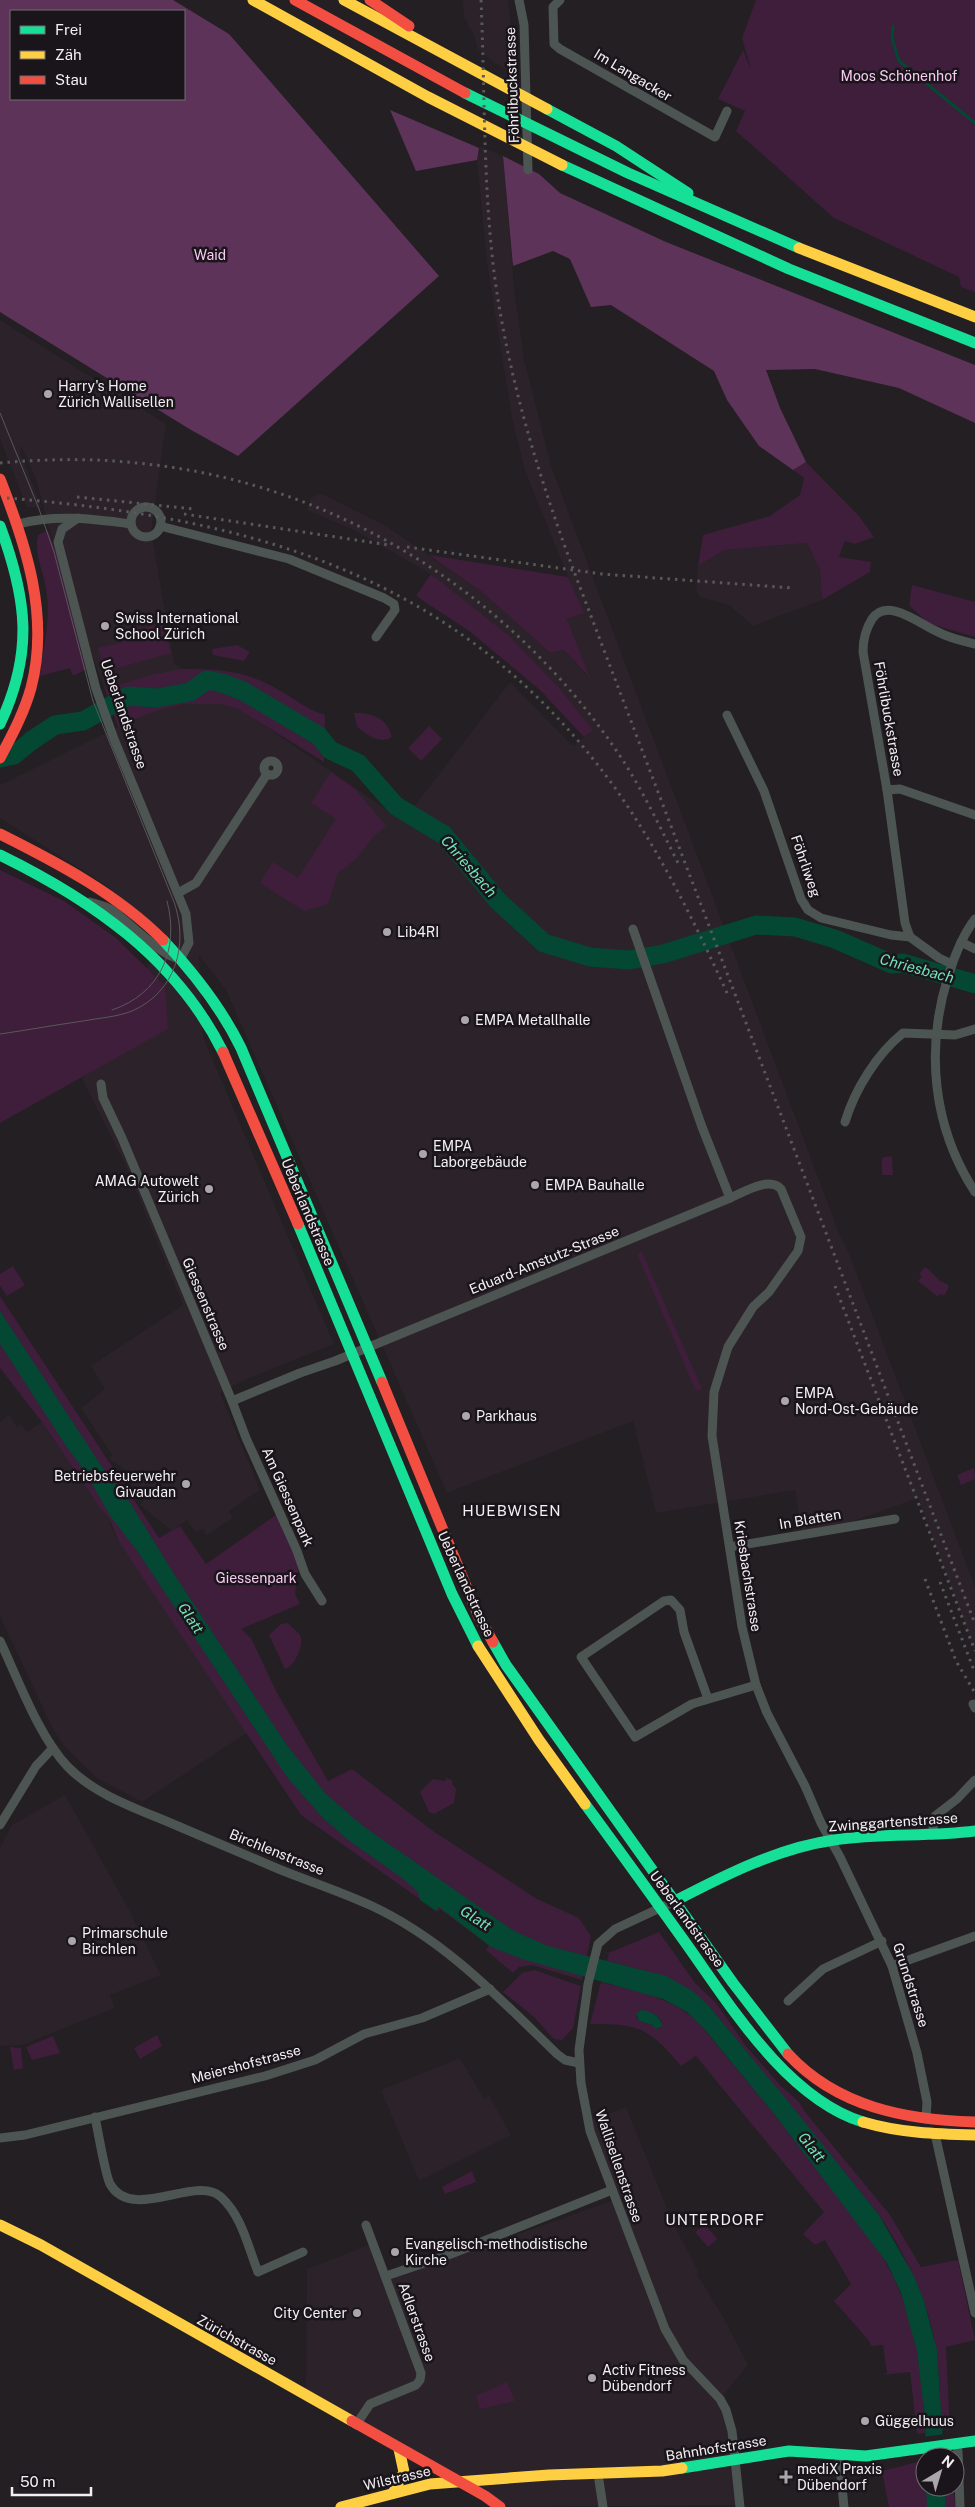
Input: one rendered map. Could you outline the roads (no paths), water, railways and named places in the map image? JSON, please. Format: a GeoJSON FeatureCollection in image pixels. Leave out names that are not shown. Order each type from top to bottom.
{"type":"FeatureCollection","features":[{"type":"Feature","properties":{"kind":"main road"},"geometry":{"type":"LineString","coordinates":[[253,0],[420,94],[606,188],[762,258],[975,343]]}},
{"type":"Feature","properties":{"kind":"main road"},"geometry":{"type":"LineString","coordinates":[[295,0],[384,51],[504,114],[658,188],[832,261],[975,317]]}},
{"type":"Feature","properties":{"kind":"main road"},"geometry":{"type":"LineString","coordinates":[[344,0],[383,22],[438,48],[616,146],[716,212]]}},
{"type":"Feature","properties":{"kind":"main road"},"geometry":{"type":"LineString","coordinates":[[370,0],[416,30],[438,48]]}},
{"type":"Feature","properties":{"kind":"main road"},"geometry":{"type":"LineString","coordinates":[[0,478],[18,524],[35,582],[38,632],[31,690],[14,734],[0,758]]}},
{"type":"Feature","properties":{"kind":"main road"},"geometry":{"type":"LineString","coordinates":[[0,724],[19,677],[24,631],[20,588],[0,528],[18,524]]}},
{"type":"Feature","properties":{"kind":"main road","name":"Ueberlandstrasse"},"geometry":{"type":"LineString","coordinates":[[0,830],[4,836],[67,868],[106,892],[159,934],[181,958],[212,998],[240,1046],[475,1606],[492,1640],[506,1665],[743,1997],[788,2052],[813,2077],[862,2105],[894,2114],[926,2119],[975,2122]]}},
{"type":"Feature","properties":{"kind":"main road","name":"Ueberlandstrasse"},"geometry":{"type":"LineString","coordinates":[[0,854],[52,880],[85,900],[126,930],[153,954],[179,983],[204,1016],[239,1084],[452,1594],[485,1660],[539,1740],[762,2045],[804,2089],[822,2102],[855,2119],[888,2129],[935,2138],[975,2134]]}},
{"type":"Feature","properties":{"kind":"main road","name":"Zwinggartenstrasse"},"geometry":{"type":"LineString","coordinates":[[675,1901],[711,1882],[792,1849],[857,1837],[932,1835],[975,1831]]}},
{"type":"Feature","properties":{"kind":"main road","name":"Zürichstrasse"},"geometry":{"type":"LineString","coordinates":[[0,2225],[41,2245],[356,2425],[460,2482],[500,2507]]}},
{"type":"Feature","properties":{"kind":"main road","name":"Bahnhofstrasse"},"geometry":{"type":"LineString","coordinates":[[460,2482],[549,2475],[662,2471],[798,2451],[839,2456],[875,2456],[975,2441]]}},
{"type":"Feature","properties":{"kind":"main road"},"geometry":{"type":"LineString","coordinates":[[392,2493],[402,2481],[405,2472],[399,2449]]}},
{"type":"Feature","properties":{"kind":"main road","name":"Wilstrasse"},"geometry":{"type":"LineString","coordinates":[[341,2507],[430,2484],[460,2482]]}},
{"type":"Feature","properties":{"kind":"street","name":"Föhrlibuckstrasse"},"geometry":{"type":"LineString","coordinates":[[519,0],[524,25],[528,170]]}},
{"type":"Feature","properties":{"kind":"street","name":"Im Langacker"},"geometry":{"type":"LineString","coordinates":[[560,0],[553,7],[554,44],[560,49],[715,137],[727,111]]}},
{"type":"Feature","properties":{"kind":"street"},"geometry":{"type":"LineString","coordinates":[[149,508],[157,513],[160,526],[155,534],[146,537],[134,532],[131,524],[136,511],[149,508]]}},
{"type":"Feature","properties":{"kind":"street"},"geometry":{"type":"LineString","coordinates":[[18,524],[43,518],[78,518],[131,524]]}},
{"type":"Feature","properties":{"kind":"street","name":"Ueberlandstrasse"},"geometry":{"type":"LineString","coordinates":[[78,518],[62,529],[58,542],[100,697],[111,730],[189,922],[189,943],[181,958],[174,959],[162,952],[111,909],[85,900]]}},
{"type":"Feature","properties":{"kind":"street"},"geometry":{"type":"LineString","coordinates":[[160,526],[289,558],[384,598],[394,604],[395,610],[376,637]]}},
{"type":"Feature","properties":{"kind":"street","name":"Föhrlibuckstrasse"},"geometry":{"type":"LineString","coordinates":[[910,937],[905,923],[888,790],[863,652],[863,640],[867,626],[874,616],[888,610],[901,613],[940,633],[975,644]]}},
{"type":"Feature","properties":{"kind":"street","name":"Föhrliweg"},"geometry":{"type":"LineString","coordinates":[[727,715],[762,785],[801,899],[808,910],[821,918],[891,935],[910,937],[952,966]]}},
{"type":"Feature","properties":{"kind":"street"},"geometry":{"type":"LineString","coordinates":[[178,893],[196,882],[267,774]]}},
{"type":"Feature","properties":{"kind":"street"},"geometry":{"type":"LineString","coordinates":[[888,790],[900,789],[975,815]]}},
{"type":"Feature","properties":{"kind":"street"},"geometry":{"type":"LineString","coordinates":[[975,919],[961,942],[942,994],[935,1036],[935,1074],[941,1112],[955,1156],[975,1192]]}},
{"type":"Feature","properties":{"kind":"street"},"geometry":{"type":"LineString","coordinates":[[633,929],[730,1198]]}},
{"type":"Feature","properties":{"kind":"street"},"geometry":{"type":"LineString","coordinates":[[961,942],[975,949]]}},
{"type":"Feature","properties":{"kind":"street"},"geometry":{"type":"LineString","coordinates":[[845,1122],[856,1094],[889,1044],[902,1033],[935,1036],[954,1035],[975,1029]]}},
{"type":"Feature","properties":{"kind":"street","name":"Giessenstrasse"},"geometry":{"type":"LineString","coordinates":[[101,1084],[102,1098],[122,1138],[232,1401]]}},
{"type":"Feature","properties":{"kind":"street","name":"Eduard-Amstutz-Strasse"},"geometry":{"type":"LineString","coordinates":[[367,1346],[768,1183],[777,1185],[781,1189],[801,1236],[798,1252],[769,1292],[753,1307]]}},
{"type":"Feature","properties":{"kind":"street","name":"Kriesbachstrasse"},"geometry":{"type":"LineString","coordinates":[[753,1307],[728,1347],[719,1371],[713,1398],[712,1436],[742,1627],[756,1685],[767,1713],[831,1841]]}},
{"type":"Feature","properties":{"kind":"street"},"geometry":{"type":"LineString","coordinates":[[232,1401],[367,1346]]}},
{"type":"Feature","properties":{"kind":"street","name":"Am Giessenpark"},"geometry":{"type":"LineString","coordinates":[[232,1401],[246,1438],[297,1551],[305,1574],[322,1601]]}},
{"type":"Feature","properties":{"kind":"street","name":"In Blatten"},"geometry":{"type":"LineString","coordinates":[[730,1547],[895,1518]]}},
{"type":"Feature","properties":{"kind":"street"},"geometry":{"type":"LineString","coordinates":[[708,1699],[684,1632],[680,1610],[674,1602],[664,1601],[581,1657],[636,1737],[677,1710],[756,1685]]}},
{"type":"Feature","properties":{"kind":"street","name":"Birchlenstrasse"},"geometry":{"type":"LineString","coordinates":[[0,1641],[52,1748],[78,1776],[114,1797],[253,1858],[345,1894],[392,1917],[443,1950],[490,1989],[556,2054],[566,2060],[579,2063]]}},
{"type":"Feature","properties":{"kind":"street"},"geometry":{"type":"LineString","coordinates":[[0,1826],[36,1766],[52,1748]]}},
{"type":"Feature","properties":{"kind":"street"},"geometry":{"type":"LineString","coordinates":[[932,1835],[935,1816],[957,1799],[975,1780]]}},
{"type":"Feature","properties":{"kind":"street","name":"Grundstrasse"},"geometry":{"type":"LineString","coordinates":[[831,1841],[882,1941],[892,1966],[917,2054],[927,2102],[926,2119]]}},
{"type":"Feature","properties":{"kind":"street","name":"Wallisellenstrasse"},"geometry":{"type":"LineString","coordinates":[[675,1901],[610,1932],[601,1940],[594,1953],[588,1984],[579,2063],[587,2119],[612,2190],[673,2345],[689,2367],[720,2399],[726,2410],[732,2431],[740,2507]]}},
{"type":"Feature","properties":{"kind":"street"},"geometry":{"type":"LineString","coordinates":[[892,1966],[975,1936]]}},
{"type":"Feature","properties":{"kind":"street"},"geometry":{"type":"LineString","coordinates":[[788,2001],[823,1969],[882,1941]]}},
{"type":"Feature","properties":{"kind":"street","name":"Meiershofstrasse"},"geometry":{"type":"LineString","coordinates":[[0,2138],[265,2076],[315,2060],[364,2034],[436,2012],[490,1989]]}},
{"type":"Feature","properties":{"kind":"street"},"geometry":{"type":"LineString","coordinates":[[95,2117],[110,2184],[122,2195],[138,2201],[196,2190],[220,2195],[236,2214],[258,2272],[304,2252]]}},
{"type":"Feature","properties":{"kind":"street"},"geometry":{"type":"LineString","coordinates":[[935,2138],[975,2313]]}},
{"type":"Feature","properties":{"kind":"street"},"geometry":{"type":"LineString","coordinates":[[386,2276],[451,2254],[612,2190]]}},
{"type":"Feature","properties":{"kind":"street","name":"Adlerstrasse"},"geometry":{"type":"LineString","coordinates":[[356,2425],[370,2404],[416,2385],[420,2380],[421,2373],[366,2225]]}},
{"type":"Feature","properties":{"kind":"street"},"geometry":{"type":"LineString","coordinates":[[953,2444],[958,2450],[960,2507]]}},
{"type":"Feature","properties":{"kind":"street"},"geometry":{"type":"LineString","coordinates":[[839,2456],[844,2507]]}},
{"type":"Feature","properties":{"kind":"street"},"geometry":{"type":"LineString","coordinates":[[598,2474],[603,2507]]}},
{"type":"Feature","properties":{"kind":"water","name":"Glatt"},"geometry":{"type":"Polygon","coordinates":[[[0,1311],[106,1473],[129,1501],[174,1574],[286,1744],[326,1794],[363,1826],[514,1931],[548,1946],[666,1976],[693,1991],[709,2006],[879,2215],[914,2276],[924,2301],[937,2350],[943,2447],[926,2447],[925,2417],[917,2351],[901,2293],[887,2263],[775,2115],[705,2030],[687,2012],[663,1999],[522,1959],[491,1947],[439,1907],[436,1911],[420,1900],[418,1892],[402,1878],[348,1840],[322,1817],[287,1777],[138,1552],[111,1517],[84,1470],[66,1446],[0,1344],[0,1311]]]}},
{"type":"Feature","properties":{"kind":"water"},"geometry":{"type":"Polygon","coordinates":[[[641,2010],[651,2012],[656,2016],[661,2021],[661,2027],[656,2029],[652,2025],[639,2021],[636,2014],[641,2010]]]}},
{"type":"Feature","properties":{"kind":"water"},"geometry":{"type":"Polygon","coordinates":[[[926,2497],[945,2497],[945,2507],[927,2507],[926,2497]]]}},
{"type":"Feature","properties":{"kind":"waterway"},"geometry":{"type":"LineString","coordinates":[[893,26],[892,38],[899,61],[975,123]]}},
{"type":"Feature","properties":{"kind":"waterway","name":"Chriesbach"},"geometry":{"type":"LineString","coordinates":[[0,758],[14,755],[55,725],[83,721],[128,696],[157,698],[190,692],[207,680],[222,683],[243,691],[319,736],[330,750],[358,763],[396,806],[444,835],[498,901],[544,943],[590,957],[629,960],[663,954],[756,925],[795,927],[835,939],[892,964],[903,963],[975,984]]}},
{"type":"Feature","properties":{"kind":"tram line"},"geometry":{"type":"LineString","coordinates":[[0,413],[39,509],[54,552],[93,701],[174,902],[180,934],[179,950],[169,979],[147,1003],[120,1015],[0,1034]]}},
{"type":"Feature","properties":{"kind":"tram line"},"geometry":{"type":"LineString","coordinates":[[112,1010],[129,1003],[143,993],[162,968],[168,953],[171,936],[167,901]]}},
{"type":"Feature","properties":{"kind":"railway"},"geometry":{"type":"LineString","coordinates":[[481,0],[486,170],[494,272],[508,351],[538,468],[578,582],[975,1624]]}},
{"type":"Feature","properties":{"kind":"railway"},"geometry":{"type":"LineString","coordinates":[[0,463],[102,460],[210,474],[281,494],[349,521],[414,557],[474,599],[530,647],[580,702],[632,775],[680,867]]}},
{"type":"Feature","properties":{"kind":"railway"},"geometry":{"type":"LineString","coordinates":[[77,497],[194,509]]}},
{"type":"Feature","properties":{"kind":"railway"},"geometry":{"type":"LineString","coordinates":[[7,498],[97,507],[183,522],[265,542],[343,569],[417,606],[486,652],[550,710],[610,781],[644,832],[674,885],[728,995]]}},
{"type":"Feature","properties":{"kind":"railway"},"geometry":{"type":"LineString","coordinates":[[184,514],[389,545]]}},
{"type":"Feature","properties":{"kind":"railway"},"geometry":{"type":"LineString","coordinates":[[407,547],[602,574],[793,588]]}},
{"type":"Feature","properties":{"kind":"railway"},"geometry":{"type":"LineString","coordinates":[[835,1286],[975,1651]]}},
{"type":"Feature","properties":{"kind":"railway"},"geometry":{"type":"LineString","coordinates":[[925,1579],[956,1661],[975,1693]]}},
{"type":"Feature","properties":{"kind":"railway"},"geometry":{"type":"LineString","coordinates":[[940,1582],[975,1673]]}},
{"type":"Feature","properties":{"kind":"place","name":"Harry's Home Zürich Wallisellen"},"geometry":{"type":"Point","coordinates":[48,394]}},
{"type":"Feature","properties":{"kind":"place","name":"Swiss International School Zürich"},"geometry":{"type":"Point","coordinates":[105,626]}},
{"type":"Feature","properties":{"kind":"place","name":"Lib4RI"},"geometry":{"type":"Point","coordinates":[387,932]}},
{"type":"Feature","properties":{"kind":"place","name":"EMPA Metallhalle"},"geometry":{"type":"Point","coordinates":[465,1020]}},
{"type":"Feature","properties":{"kind":"place","name":"EMPA Laborgebäude"},"geometry":{"type":"Point","coordinates":[423,1154]}},
{"type":"Feature","properties":{"kind":"place","name":"EMPA Bauhalle"},"geometry":{"type":"Point","coordinates":[535,1185]}},
{"type":"Feature","properties":{"kind":"place","name":"AMAG Autowelt Zürich"},"geometry":{"type":"Point","coordinates":[209,1189]}},
{"type":"Feature","properties":{"kind":"place","name":"EMPA Nord-Ost-Gebäude"},"geometry":{"type":"Point","coordinates":[785,1401]}},
{"type":"Feature","properties":{"kind":"place","name":"Parkhaus"},"geometry":{"type":"Point","coordinates":[466,1416]}},
{"type":"Feature","properties":{"kind":"place","name":"Betriebsfeuerwehr Givaudan"},"geometry":{"type":"Point","coordinates":[186,1484]}},
{"type":"Feature","properties":{"kind":"place","name":"Primarschule Birchlen"},"geometry":{"type":"Point","coordinates":[72,1941]}},
{"type":"Feature","properties":{"kind":"place","name":"Evangelisch-methodistische Kirche"},"geometry":{"type":"Point","coordinates":[395,2252]}},
{"type":"Feature","properties":{"kind":"place","name":"City Center"},"geometry":{"type":"Point","coordinates":[357,2313]}},
{"type":"Feature","properties":{"kind":"place","name":"Activ Fitness Dübendorf"},"geometry":{"type":"Point","coordinates":[592,2378]}},
{"type":"Feature","properties":{"kind":"place","name":"Güggelhuus"},"geometry":{"type":"Point","coordinates":[865,2421]}},
{"type":"Feature","properties":{"kind":"place","name":"mediX Praxis Dübendorf"},"geometry":{"type":"Point","coordinates":[786,2477]}},
{"type":"Feature","properties":{"kind":"district","name":"HUEBWISEN"},"geometry":{"type":"Point","coordinates":[512,1510]}},
{"type":"Feature","properties":{"kind":"district","name":"UNTERDORF"},"geometry":{"type":"Point","coordinates":[715,2219]}},
{"type":"Feature","properties":{"kind":"park label","name":"Moos Schönenhof"},"geometry":{"type":"Point","coordinates":[899,76]}},
{"type":"Feature","properties":{"kind":"park label","name":"Waid"},"geometry":{"type":"Point","coordinates":[210,255]}},
{"type":"Feature","properties":{"kind":"park label","name":"Giessenpark"},"geometry":{"type":"Point","coordinates":[256,1578]}}]}
